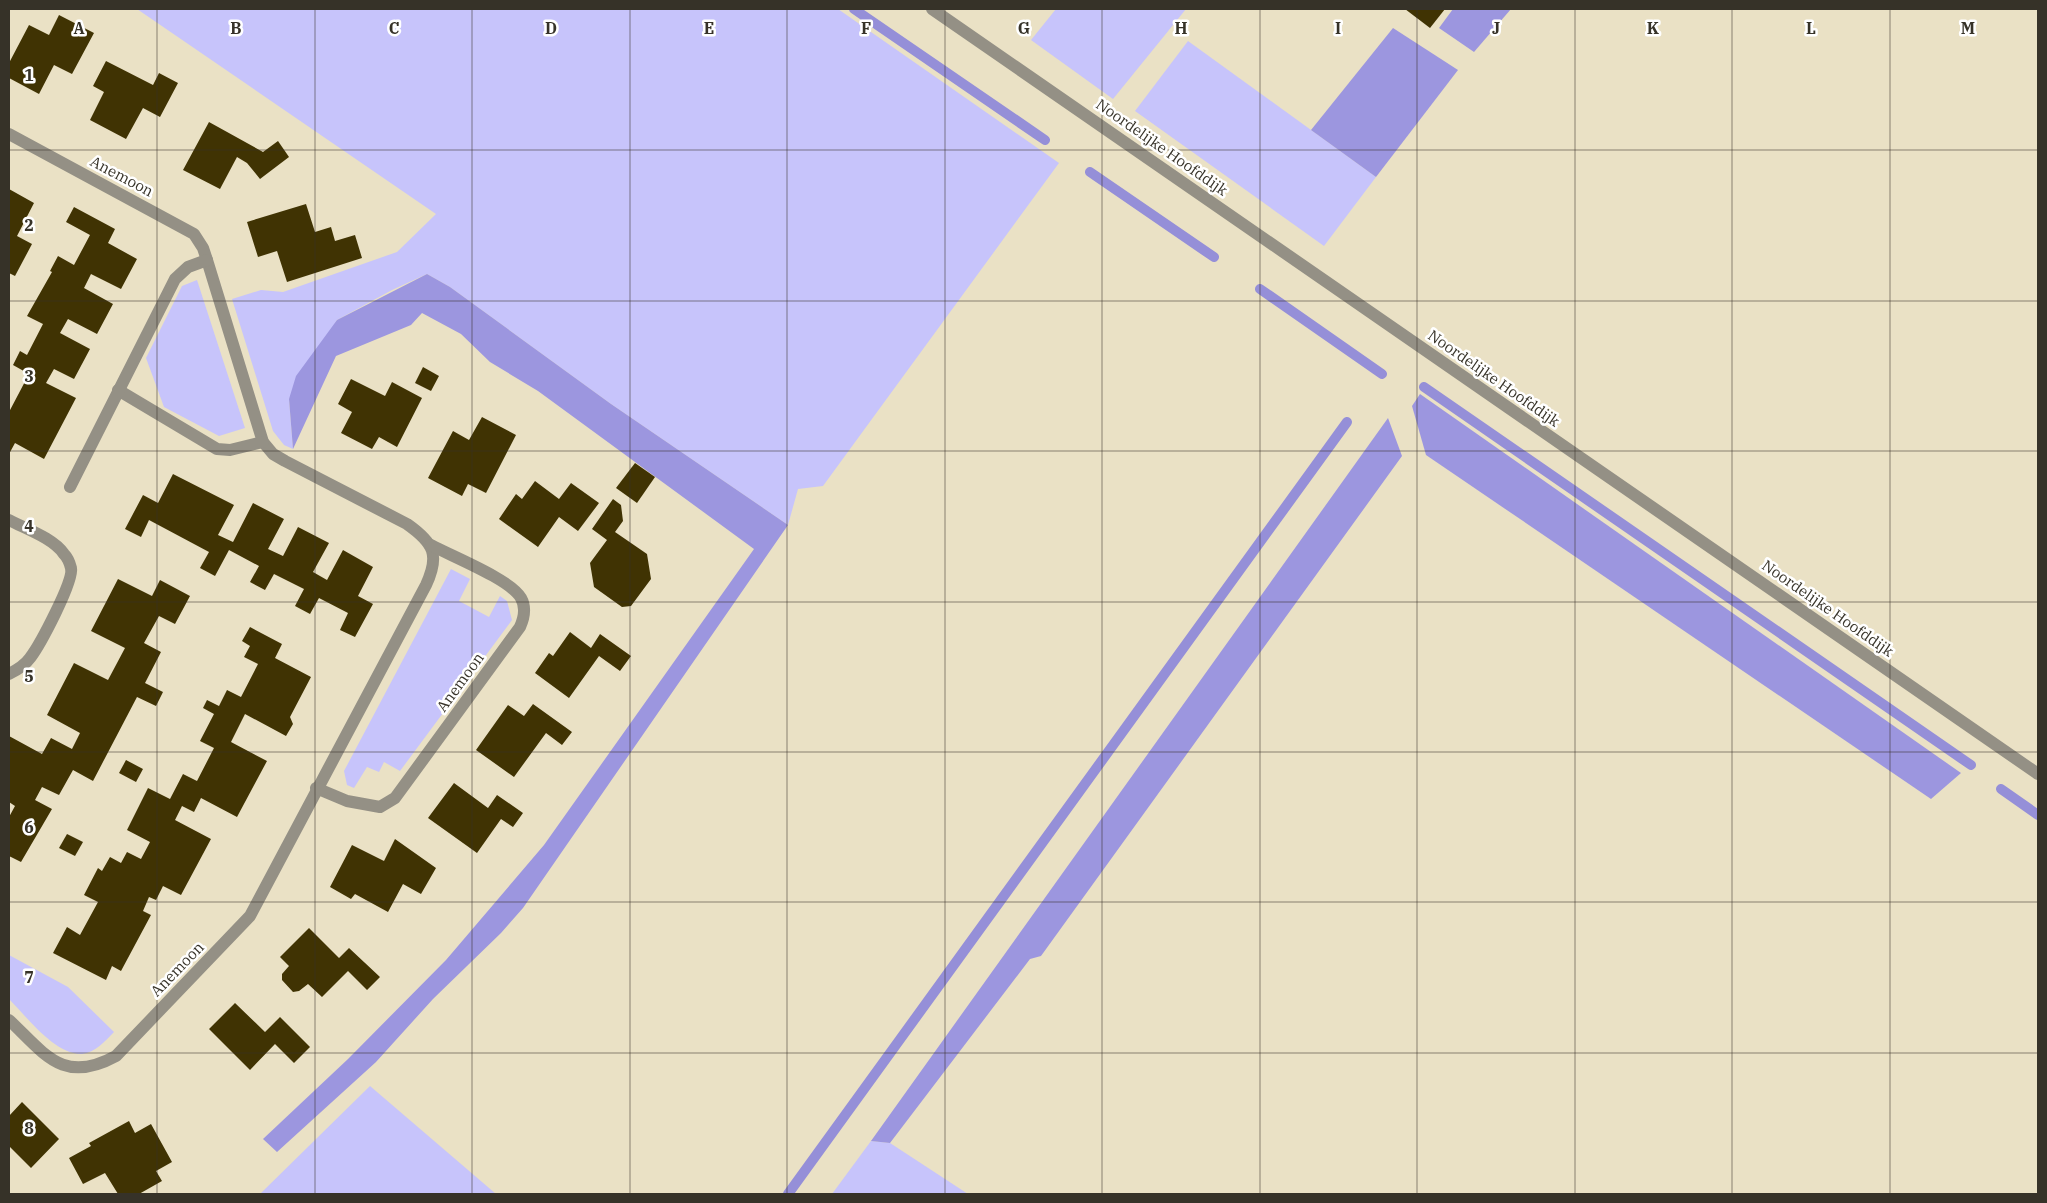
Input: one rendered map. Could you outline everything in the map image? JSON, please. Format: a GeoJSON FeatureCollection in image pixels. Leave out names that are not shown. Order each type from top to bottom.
{"type":"FeatureCollection","features":[{"type":"Feature","properties":{"kind":"street","name":"Noordelijke Hoofddijk"},"geometry":{"type":"LineString","coordinates":[[932,9],[2038,774]]}},
{"type":"Feature","properties":{"kind":"street","name":"Anemoon"},"geometry":{"type":"LineString","coordinates":[[9,134],[194,234],[203,248],[207,260],[263,442],[273,454],[285,461],[407,524],[422,535],[430,545],[435,559],[432,571],[250,916],[116,1056],[99,1065],[79,1068],[59,1065],[44,1054],[9,1020]]}},
{"type":"Feature","properties":{"kind":"street"},"geometry":{"type":"LineString","coordinates":[[70,487],[175,279],[188,267],[207,260]]}},
{"type":"Feature","properties":{"kind":"street"},"geometry":{"type":"LineString","coordinates":[[118,390],[217,449],[230,450],[263,442]]}},
{"type":"Feature","properties":{"kind":"street"},"geometry":{"type":"LineString","coordinates":[[9,520],[50,542],[64,553],[71,568],[70,582],[30,659],[9,674]]}},
{"type":"Feature","properties":{"kind":"street","name":"Anemoon"},"geometry":{"type":"LineString","coordinates":[[316,788],[347,801],[380,807],[394,798],[520,627],[525,616],[521,598],[507,583],[430,545]]}},
{"type":"Feature","properties":{"kind":"shaded area"},"geometry":{"type":"Polygon","coordinates":[[[137,9],[838,9],[1059,163],[823,486],[798,489],[788,525],[611,404],[450,287],[427,274],[392,290],[337,320],[289,399],[293,449],[284,445],[273,431],[232,299],[261,290],[283,292],[397,252],[436,214],[137,9]]]}},
{"type":"Feature","properties":{"kind":"shaded area"},"geometry":{"type":"Polygon","coordinates":[[[1056,9],[1186,9],[1113,99],[1031,40],[1056,9]]]}},
{"type":"Feature","properties":{"kind":"shaded area"},"geometry":{"type":"Polygon","coordinates":[[[1453,9],[1511,9],[1474,52],[1439,28],[1453,9]]]}},
{"type":"Feature","properties":{"kind":"shaded area"},"geometry":{"type":"Polygon","coordinates":[[[1393,28],[1458,70],[1376,177],[1311,130],[1393,28]]]}},
{"type":"Feature","properties":{"kind":"shaded area"},"geometry":{"type":"Polygon","coordinates":[[[1188,41],[1376,177],[1324,246],[1135,111],[1188,41]]]}},
{"type":"Feature","properties":{"kind":"shaded area"},"geometry":{"type":"Polygon","coordinates":[[[427,274],[450,287],[611,404],[788,525],[523,908],[501,933],[433,999],[376,1062],[277,1152],[263,1139],[348,1059],[446,960],[544,845],[754,549],[538,391],[490,362],[461,334],[422,313],[411,325],[336,356],[293,449],[289,399],[296,376],[337,320],[427,274]]]}},
{"type":"Feature","properties":{"kind":"shaded area"},"geometry":{"type":"Polygon","coordinates":[[[197,280],[245,428],[219,436],[164,407],[146,358],[182,286],[197,280]]]}},
{"type":"Feature","properties":{"kind":"shaded area"},"geometry":{"type":"Polygon","coordinates":[[[1420,394],[1961,773],[1931,799],[1426,455],[1412,406],[1420,394]]]}},
{"type":"Feature","properties":{"kind":"shaded area"},"geometry":{"type":"Polygon","coordinates":[[[1388,418],[1402,456],[1041,956],[1030,959],[890,1143],[871,1141],[1388,418]]]}},
{"type":"Feature","properties":{"kind":"shaded area"},"geometry":{"type":"Polygon","coordinates":[[[451,569],[470,579],[459,601],[489,617],[500,596],[507,601],[512,620],[400,771],[384,762],[379,772],[367,767],[354,788],[347,785],[344,771],[451,569]]]}},
{"type":"Feature","properties":{"kind":"shaded area"},"geometry":{"type":"Polygon","coordinates":[[[9,955],[68,987],[114,1032],[96,1049],[82,1054],[72,1053],[52,1042],[9,999],[9,955]]]}},
{"type":"Feature","properties":{"kind":"shaded area"},"geometry":{"type":"Polygon","coordinates":[[[370,1086],[496,1194],[260,1194],[370,1086]]]}},
{"type":"Feature","properties":{"kind":"shaded area"},"geometry":{"type":"Polygon","coordinates":[[[871,1141],[890,1143],[968,1194],[832,1194],[871,1141]]]}},
{"type":"Feature","properties":{"kind":"building"},"geometry":{"type":"Polygon","coordinates":[[[1405,9],[1445,9],[1430,28],[1405,9]]]}},
{"type":"Feature","properties":{"kind":"building"},"geometry":{"type":"Polygon","coordinates":[[[59,15],[94,33],[72,74],[54,65],[39,94],[9,78],[9,63],[29,25],[49,35],[59,15]]]}},
{"type":"Feature","properties":{"kind":"building"},"geometry":{"type":"Polygon","coordinates":[[[106,61],[153,85],[159,73],[178,83],[160,117],[143,108],[126,139],[90,120],[104,92],[93,86],[106,61]]]}},
{"type":"Feature","properties":{"kind":"building"},"geometry":{"type":"Polygon","coordinates":[[[209,122],[263,152],[278,141],[289,157],[260,179],[247,163],[237,157],[220,189],[183,170],[209,122]]]}},
{"type":"Feature","properties":{"kind":"building"},"geometry":{"type":"Polygon","coordinates":[[[9,189],[34,203],[17,236],[32,244],[15,276],[9,273],[9,189]]]}},
{"type":"Feature","properties":{"kind":"building"},"geometry":{"type":"Polygon","coordinates":[[[306,204],[315,232],[331,227],[335,241],[355,235],[362,258],[287,282],[277,251],[258,257],[247,222],[306,204]]]}},
{"type":"Feature","properties":{"kind":"building"},"geometry":{"type":"Polygon","coordinates":[[[74,207],[115,229],[108,243],[137,259],[121,289],[91,274],[84,288],[113,304],[97,334],[68,319],[60,333],[90,349],[74,379],[54,369],[46,383],[76,398],[44,459],[15,443],[9,454],[9,412],[29,374],[13,365],[20,351],[27,355],[43,324],[27,316],[52,272],[50,271],[58,256],[74,265],[90,235],[66,222],[74,207]]]}},
{"type":"Feature","properties":{"kind":"building"},"geometry":{"type":"Polygon","coordinates":[[[423,367],[439,376],[431,391],[415,383],[423,367]]]}},
{"type":"Feature","properties":{"kind":"building"},"geometry":{"type":"Polygon","coordinates":[[[351,379],[385,396],[392,382],[422,398],[397,447],[379,437],[372,449],[341,433],[352,412],[338,404],[351,379]]]}},
{"type":"Feature","properties":{"kind":"building"},"geometry":{"type":"Polygon","coordinates":[[[482,417],[516,435],[486,493],[468,484],[462,496],[428,478],[453,431],[469,440],[482,417]]]}},
{"type":"Feature","properties":{"kind":"building"},"geometry":{"type":"Polygon","coordinates":[[[635,463],[655,477],[637,503],[616,488],[635,463]]]}},
{"type":"Feature","properties":{"kind":"building"},"geometry":{"type":"Polygon","coordinates":[[[173,474],[234,505],[218,535],[233,542],[253,503],[284,519],[268,549],[283,556],[298,527],[329,543],[313,572],[327,580],[343,550],[373,567],[358,596],[373,604],[355,637],[340,630],[348,613],[319,598],[310,614],[295,606],[304,589],[274,574],[265,590],[250,582],[259,566],[229,550],[215,576],[200,568],[209,552],[149,520],[141,537],[125,529],[143,495],[158,503],[173,474]]]}},
{"type":"Feature","properties":{"kind":"building"},"geometry":{"type":"Polygon","coordinates":[[[535,481],[559,499],[571,483],[599,503],[578,531],[559,517],[538,547],[499,519],[516,494],[522,499],[535,481]]]}},
{"type":"Feature","properties":{"kind":"building"},"geometry":{"type":"Polygon","coordinates":[[[613,499],[621,505],[623,521],[615,532],[647,554],[651,579],[631,606],[622,607],[594,587],[590,563],[607,540],[592,529],[613,499]]]}},
{"type":"Feature","properties":{"kind":"building"},"geometry":{"type":"Polygon","coordinates":[[[118,579],[152,596],[160,580],[190,596],[175,624],[159,616],[144,643],[161,652],[145,683],[163,692],[156,706],[137,697],[93,781],[73,770],[59,795],[42,787],[35,800],[52,809],[21,862],[9,856],[9,817],[15,806],[9,802],[9,736],[42,754],[51,738],[72,749],[80,733],[47,715],[74,663],[108,680],[125,648],[91,631],[118,579]]]}},
{"type":"Feature","properties":{"kind":"building"},"geometry":{"type":"Polygon","coordinates":[[[250,627],[282,644],[275,658],[311,677],[290,717],[293,724],[286,736],[245,714],[231,742],[267,761],[237,817],[201,798],[194,812],[182,806],[175,820],[211,839],[181,895],[163,886],[156,900],[149,897],[143,911],[151,915],[121,971],[112,966],[106,980],[53,953],[67,927],[80,935],[98,902],[84,895],[98,868],[102,871],[110,857],[121,863],[127,852],[141,859],[150,842],[127,830],[148,788],[170,799],[183,774],[197,781],[214,748],[200,741],[214,714],[203,708],[207,700],[219,706],[227,690],[241,697],[258,664],[244,657],[250,646],[242,641],[250,627]]]}},
{"type":"Feature","properties":{"kind":"building"},"geometry":{"type":"Polygon","coordinates":[[[570,632],[591,648],[600,634],[631,656],[620,671],[599,656],[569,698],[535,673],[549,653],[553,656],[570,632]]]}},
{"type":"Feature","properties":{"kind":"building"},"geometry":{"type":"Polygon","coordinates":[[[533,704],[572,732],[562,745],[546,733],[514,777],[476,750],[508,705],[524,716],[533,704]]]}},
{"type":"Feature","properties":{"kind":"building"},"geometry":{"type":"Polygon","coordinates":[[[126,760],[143,769],[136,782],[119,773],[126,760]]]}},
{"type":"Feature","properties":{"kind":"building"},"geometry":{"type":"Polygon","coordinates":[[[454,783],[488,808],[497,795],[523,813],[513,827],[501,819],[477,853],[428,818],[454,783]]]}},
{"type":"Feature","properties":{"kind":"building"},"geometry":{"type":"Polygon","coordinates":[[[67,834],[83,842],[75,856],[59,848],[67,834]]]}},
{"type":"Feature","properties":{"kind":"building"},"geometry":{"type":"Polygon","coordinates":[[[395,839],[436,868],[421,894],[403,884],[388,912],[355,894],[351,899],[330,887],[352,845],[384,861],[395,839]]]}},
{"type":"Feature","properties":{"kind":"building"},"geometry":{"type":"Polygon","coordinates":[[[309,928],[339,958],[349,948],[380,977],[367,990],[348,971],[322,997],[308,984],[299,991],[293,992],[282,980],[282,974],[289,966],[280,957],[309,928]]]}},
{"type":"Feature","properties":{"kind":"building"},"geometry":{"type":"Polygon","coordinates":[[[235,1003],[265,1032],[280,1017],[310,1047],[294,1063],[275,1044],[250,1070],[209,1029],[235,1003]]]}},
{"type":"Feature","properties":{"kind":"building"},"geometry":{"type":"Polygon","coordinates":[[[22,1102],[59,1139],[31,1168],[9,1148],[9,1116],[22,1102]]]}},
{"type":"Feature","properties":{"kind":"building"},"geometry":{"type":"Polygon","coordinates":[[[129,1121],[135,1133],[151,1124],[172,1162],[156,1171],[162,1181],[139,1194],[118,1194],[105,1173],[83,1184],[69,1158],[91,1146],[89,1143],[129,1121]]]}},
{"type":"Feature","properties":{"kind":"waterway"},"geometry":{"type":"LineString","coordinates":[[854,9],[1045,140]]}},
{"type":"Feature","properties":{"kind":"waterway"},"geometry":{"type":"LineString","coordinates":[[1090,172],[1214,257]]}},
{"type":"Feature","properties":{"kind":"waterway"},"geometry":{"type":"LineString","coordinates":[[1260,289],[1382,374]]}},
{"type":"Feature","properties":{"kind":"waterway"},"geometry":{"type":"LineString","coordinates":[[1424,387],[1971,765]]}},
{"type":"Feature","properties":{"kind":"waterway"},"geometry":{"type":"LineString","coordinates":[[788,1194],[1347,422]]}},
{"type":"Feature","properties":{"kind":"waterway"},"geometry":{"type":"LineString","coordinates":[[2001,789],[2038,815]]}}]}
